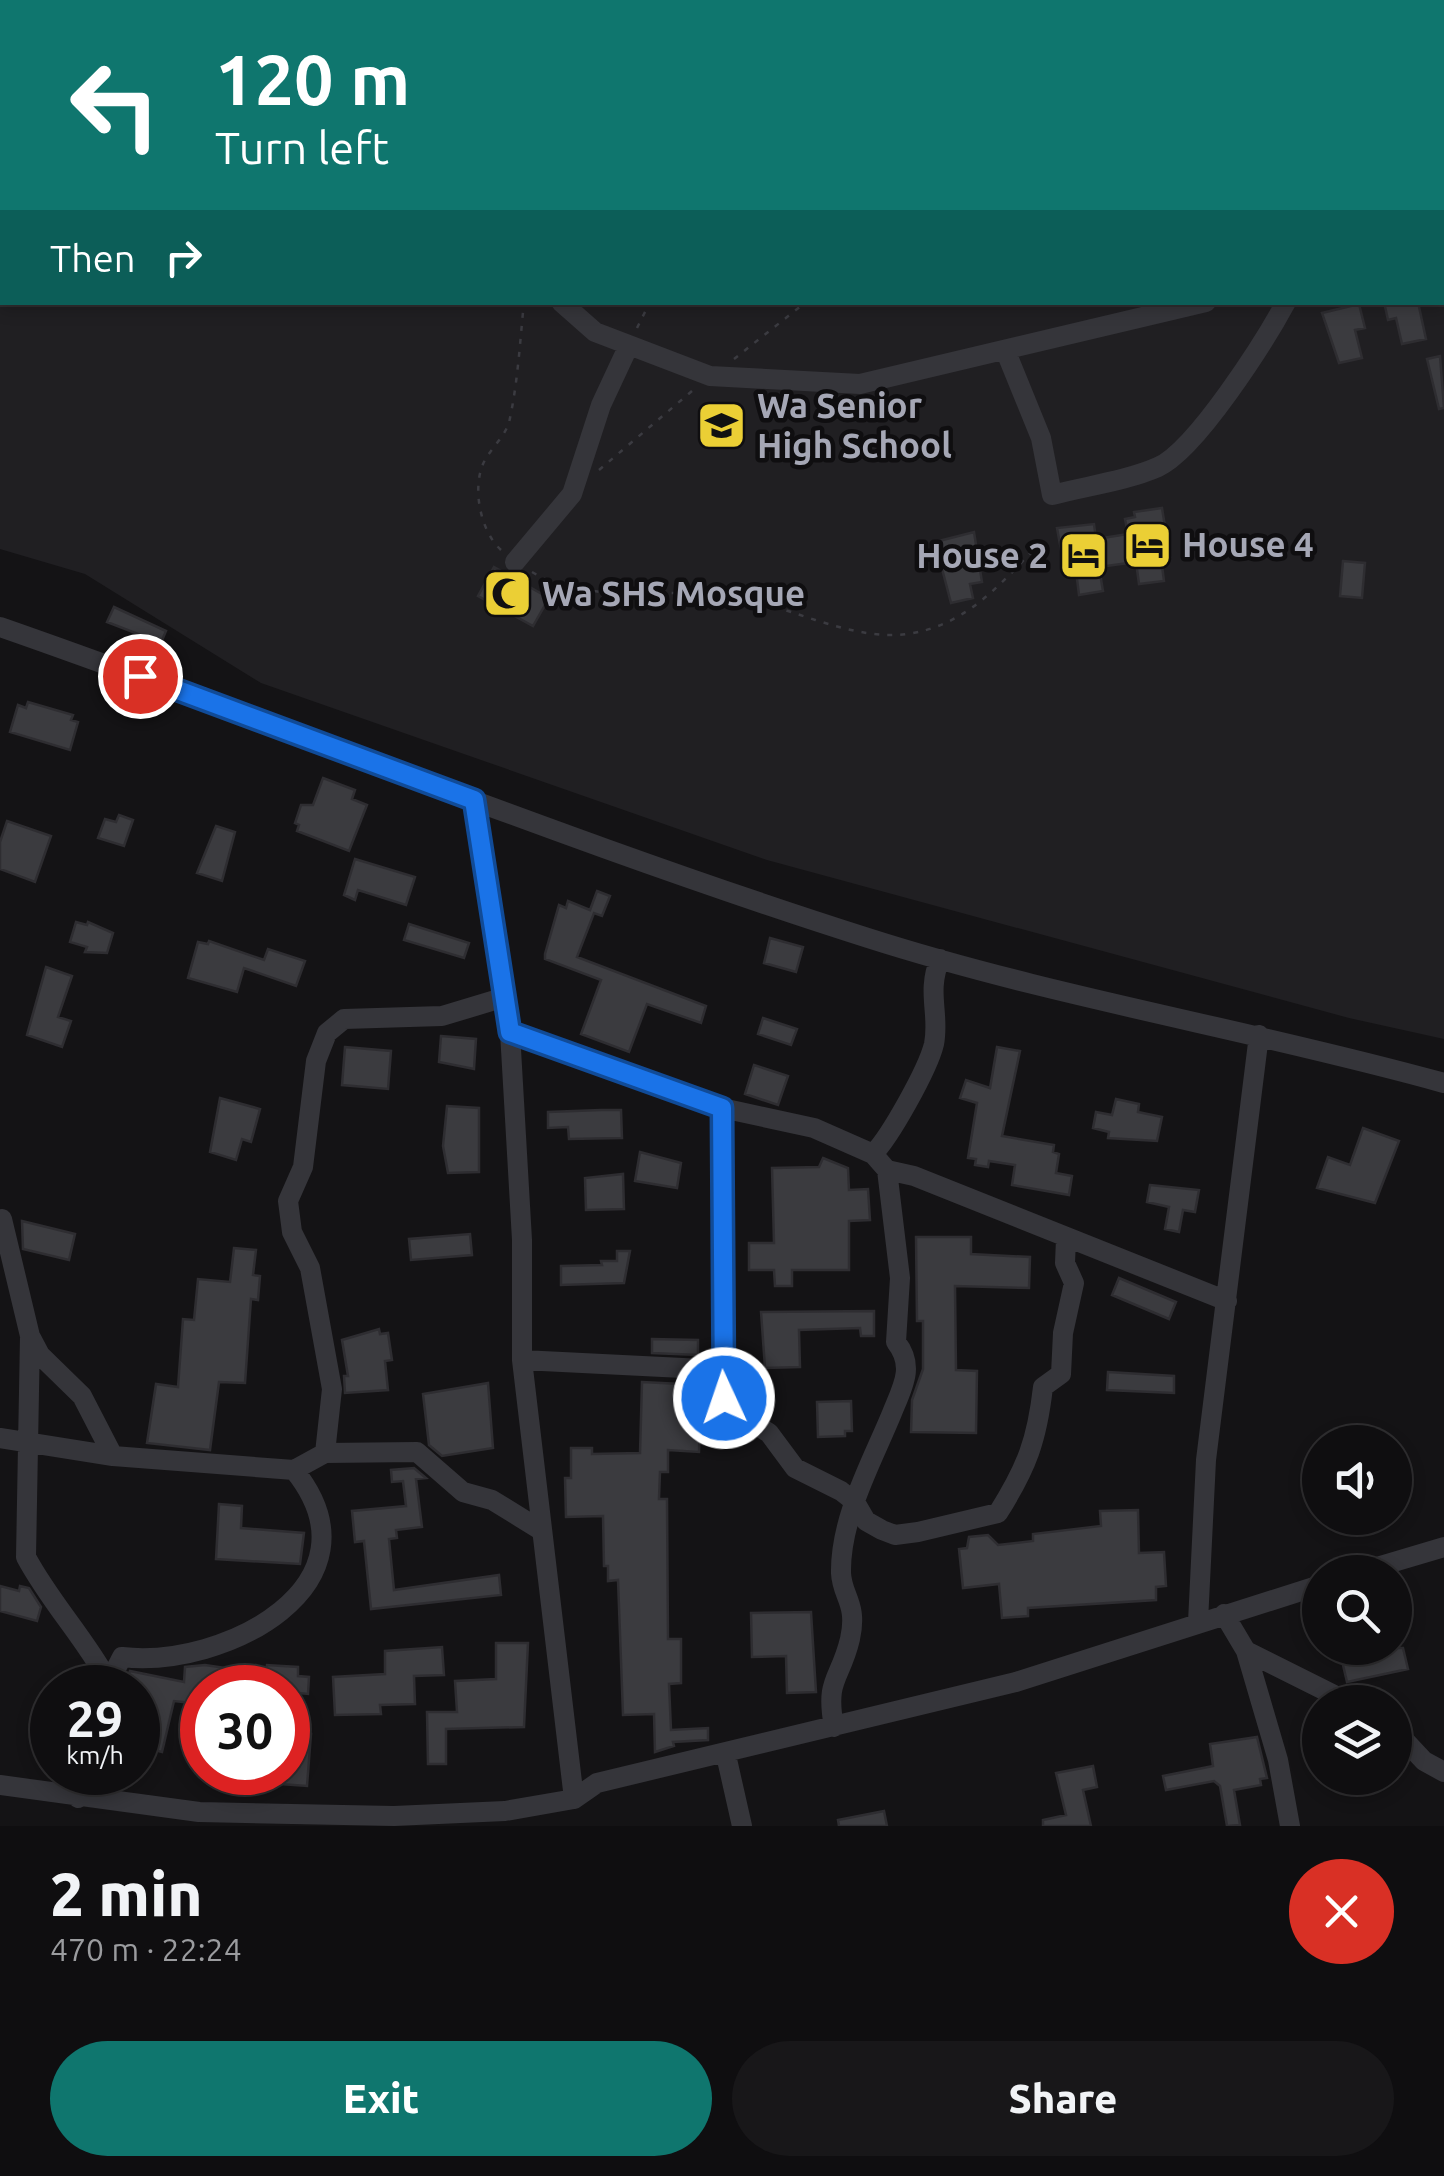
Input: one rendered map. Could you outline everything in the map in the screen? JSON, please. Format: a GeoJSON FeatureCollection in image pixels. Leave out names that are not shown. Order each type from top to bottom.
{"type":"FeatureCollection","features":[{"type":"Feature","properties":{"kind":"street"},"geometry":{"type":"LineString","coordinates":[[564,305],[594,332],[710,376],[860,384],[1194,305]]}},
{"type":"Feature","properties":{"kind":"street"},"geometry":{"type":"LineString","coordinates":[[1006,352],[1042,438],[1052,494],[1161,466],[1192,435],[1259,352],[1284,305]]}},
{"type":"Feature","properties":{"kind":"street"},"geometry":{"type":"LineString","coordinates":[[515,562],[572,494],[601,405],[629,345]]}},
{"type":"Feature","properties":{"kind":"street"},"geometry":{"type":"LineString","coordinates":[[0,627],[246,712],[612,853],[940,959],[1444,1083]]}},
{"type":"Feature","properties":{"kind":"street"},"geometry":{"type":"LineString","coordinates":[[474,800],[510,1032],[522,1240],[522,1360],[574,1799]]}},
{"type":"Feature","properties":{"kind":"street"},"geometry":{"type":"LineString","coordinates":[[834,1727],[828,1695],[851,1628],[852,1599],[841,1578],[855,1502],[906,1378],[906,1356],[896,1342],[900,1278],[880,1162],[935,1040],[932,980],[940,959]]}},
{"type":"Feature","properties":{"kind":"street"},"geometry":{"type":"LineString","coordinates":[[325,1454],[332,1389],[310,1268],[292,1232],[288,1202],[303,1167],[316,1061],[326,1033],[344,1018],[442,1016],[506,998]]}},
{"type":"Feature","properties":{"kind":"street"},"geometry":{"type":"LineString","coordinates":[[510,1032],[722,1108],[814,1128],[880,1162],[1227,1301]]}},
{"type":"Feature","properties":{"kind":"street"},"geometry":{"type":"LineString","coordinates":[[1198,1622],[1206,1460],[1259,1035]]}},
{"type":"Feature","properties":{"kind":"street"},"geometry":{"type":"LineString","coordinates":[[722,1108],[724,1398],[737,1414],[769,1433],[795,1468],[855,1502],[866,1521],[895,1536],[998,1513],[1024,1474],[1033,1450],[1044,1386],[1061,1374],[1063,1333],[1074,1283],[1065,1263],[1066,1239]]}},
{"type":"Feature","properties":{"kind":"street"},"geometry":{"type":"LineString","coordinates":[[2,1220],[30,1336],[26,1557],[41,1585],[89,1645],[98,1665]]}},
{"type":"Feature","properties":{"kind":"street"},"geometry":{"type":"LineString","coordinates":[[30,1336],[40,1355],[82,1396],[113,1456]]}},
{"type":"Feature","properties":{"kind":"street"},"geometry":{"type":"LineString","coordinates":[[522,1360],[724,1370]]}},
{"type":"Feature","properties":{"kind":"street"},"geometry":{"type":"LineString","coordinates":[[0,1438],[113,1456],[294,1470],[325,1454],[416,1452],[464,1492],[492,1500],[539,1529]]}},
{"type":"Feature","properties":{"kind":"street"},"geometry":{"type":"LineString","coordinates":[[118,1665],[122,1657],[146,1660],[231,1642],[265,1623],[300,1594],[315,1570],[324,1534],[319,1506],[294,1470]]}},
{"type":"Feature","properties":{"kind":"street"},"geometry":{"type":"LineString","coordinates":[[1412,1557],[1444,1547]]}},
{"type":"Feature","properties":{"kind":"street"},"geometry":{"type":"LineString","coordinates":[[0,1785],[199,1812],[394,1816],[505,1811],[574,1799],[597,1783],[726,1755],[1034,1677],[1302,1590]]}},
{"type":"Feature","properties":{"kind":"street"},"geometry":{"type":"LineString","coordinates":[[1224,1614],[1246,1651],[1278,1760],[1290,1826]]}},
{"type":"Feature","properties":{"kind":"street"},"geometry":{"type":"LineString","coordinates":[[1246,1651],[1314,1685]]}},
{"type":"Feature","properties":{"kind":"street"},"geometry":{"type":"LineString","coordinates":[[1412,1748],[1424,1761],[1444,1772]]}},
{"type":"Feature","properties":{"kind":"street"},"geometry":{"type":"LineString","coordinates":[[726,1755],[742,1826]]}},
{"type":"Feature","properties":{"kind":"path"},"geometry":{"type":"LineString","coordinates":[[524,305],[509,426],[483,465],[479,482],[483,522],[490,541],[515,562],[550,582],[622,591],[714,593],[869,632],[906,634],[962,617],[989,598],[1037,546]]}},
{"type":"Feature","properties":{"kind":"path"},"geometry":{"type":"LineString","coordinates":[[629,345],[649,305]]}},
{"type":"Feature","properties":{"kind":"path"},"geometry":{"type":"LineString","coordinates":[[599,470],[802,305]]}},
{"type":"Feature","properties":{"kind":"shaded area","name":"Wa Senior High School"},"geometry":{"type":"Polygon","coordinates":[[[0,305],[1444,305],[1444,1039],[1349,1018],[767,860],[261,683],[85,574],[0,549],[0,305]]]}},
{"type":"Feature","properties":{"kind":"building"},"geometry":{"type":"Polygon","coordinates":[[[1359,305],[1365,328],[1355,330],[1362,358],[1339,363],[1322,313],[1359,305]]]}},
{"type":"Feature","properties":{"kind":"building"},"geometry":{"type":"Polygon","coordinates":[[[1385,305],[1419,305],[1426,339],[1402,344],[1396,318],[1388,320],[1385,305]]]}},
{"type":"Feature","properties":{"kind":"building"},"geometry":{"type":"Polygon","coordinates":[[[1440,356],[1444,408],[1439,409],[1427,359],[1440,356]]]}},
{"type":"Feature","properties":{"kind":"building"},"geometry":{"type":"Polygon","coordinates":[[[1162,508],[1170,557],[1161,558],[1164,581],[1139,584],[1136,562],[1099,567],[1103,591],[1079,595],[1076,571],[1065,572],[1057,528],[1094,524],[1096,539],[1128,534],[1125,519],[1135,517],[1134,512],[1162,508]]]}},
{"type":"Feature","properties":{"kind":"building"},"geometry":{"type":"Polygon","coordinates":[[[974,532],[982,582],[970,584],[973,598],[951,603],[935,542],[974,532]]]}},
{"type":"Feature","properties":{"kind":"building"},"geometry":{"type":"Polygon","coordinates":[[[1343,561],[1365,563],[1362,598],[1340,596],[1343,561]]]}},
{"type":"Feature","properties":{"kind":"building"},"geometry":{"type":"Polygon","coordinates":[[[494,567],[549,598],[533,626],[478,596],[494,567]]]}},
{"type":"Feature","properties":{"kind":"building"},"geometry":{"type":"Polygon","coordinates":[[[114,607],[166,631],[161,643],[107,622],[114,607]]]}},
{"type":"Feature","properties":{"kind":"building"},"geometry":{"type":"Polygon","coordinates":[[[28,702],[73,715],[71,720],[78,722],[70,750],[10,732],[18,705],[26,708],[28,702]]]}},
{"type":"Feature","properties":{"kind":"building"},"geometry":{"type":"Polygon","coordinates":[[[323,778],[355,790],[352,799],[367,805],[349,851],[297,831],[299,825],[295,823],[301,805],[313,805],[323,778]]]}},
{"type":"Feature","properties":{"kind":"building"},"geometry":{"type":"Polygon","coordinates":[[[119,815],[133,820],[124,846],[98,838],[105,819],[116,822],[119,815]]]}},
{"type":"Feature","properties":{"kind":"building"},"geometry":{"type":"Polygon","coordinates":[[[7,821],[51,836],[35,882],[0,869],[0,842],[7,821]]]}},
{"type":"Feature","properties":{"kind":"building"},"geometry":{"type":"Polygon","coordinates":[[[216,826],[235,832],[222,881],[197,873],[216,826]]]}},
{"type":"Feature","properties":{"kind":"building"},"geometry":{"type":"Polygon","coordinates":[[[355,859],[415,877],[406,905],[358,890],[355,900],[344,895],[355,859]]]}},
{"type":"Feature","properties":{"kind":"building"},"geometry":{"type":"Polygon","coordinates":[[[597,891],[610,896],[602,916],[594,913],[577,957],[706,1006],[701,1023],[647,1004],[629,1052],[581,1034],[601,980],[545,959],[545,954],[559,905],[566,908],[568,901],[590,910],[597,891]]]}},
{"type":"Feature","properties":{"kind":"building"},"geometry":{"type":"Polygon","coordinates":[[[76,922],[88,922],[113,933],[107,953],[85,952],[87,947],[70,942],[76,922]]]}},
{"type":"Feature","properties":{"kind":"building"},"geometry":{"type":"Polygon","coordinates":[[[409,924],[469,943],[464,958],[404,940],[409,924]]]}},
{"type":"Feature","properties":{"kind":"building"},"geometry":{"type":"Polygon","coordinates":[[[770,938],[803,947],[796,972],[764,963],[770,938]]]}},
{"type":"Feature","properties":{"kind":"building"},"geometry":{"type":"Polygon","coordinates":[[[209,941],[264,960],[268,949],[305,961],[296,986],[244,968],[237,992],[188,978],[198,942],[209,941]]]}},
{"type":"Feature","properties":{"kind":"building"},"geometry":{"type":"Polygon","coordinates":[[[46,967],[72,976],[58,1017],[71,1021],[62,1047],[27,1035],[46,967]]]}},
{"type":"Feature","properties":{"kind":"building"},"geometry":{"type":"Polygon","coordinates":[[[763,1018],[797,1029],[791,1045],[758,1034],[763,1018]]]}},
{"type":"Feature","properties":{"kind":"building"},"geometry":{"type":"Polygon","coordinates":[[[441,1036],[476,1039],[474,1069],[439,1062],[441,1036]]]}},
{"type":"Feature","properties":{"kind":"building"},"geometry":{"type":"Polygon","coordinates":[[[345,1047],[391,1051],[388,1089],[342,1085],[345,1047]]]}},
{"type":"Feature","properties":{"kind":"building"},"geometry":{"type":"Polygon","coordinates":[[[997,1047],[1020,1051],[1002,1136],[1054,1145],[1053,1152],[1059,1154],[1056,1173],[1072,1176],[1069,1195],[1012,1185],[1015,1165],[989,1161],[988,1167],[975,1165],[976,1159],[968,1158],[977,1103],[960,1098],[966,1080],[990,1088],[997,1047]]]}},
{"type":"Feature","properties":{"kind":"building"},"geometry":{"type":"Polygon","coordinates":[[[754,1065],[788,1076],[778,1105],[745,1094],[754,1065]]]}},
{"type":"Feature","properties":{"kind":"building"},"geometry":{"type":"Polygon","coordinates":[[[220,1098],[260,1109],[251,1142],[242,1139],[236,1160],[210,1152],[220,1098]]]}},
{"type":"Feature","properties":{"kind":"building"},"geometry":{"type":"Polygon","coordinates":[[[1116,1099],[1139,1104],[1138,1112],[1162,1117],[1157,1141],[1108,1138],[1109,1132],[1093,1128],[1096,1112],[1112,1115],[1116,1099]]]}},
{"type":"Feature","properties":{"kind":"building"},"geometry":{"type":"Polygon","coordinates":[[[447,1106],[479,1108],[479,1172],[448,1173],[443,1146],[447,1106]]]}},
{"type":"Feature","properties":{"kind":"building"},"geometry":{"type":"Polygon","coordinates":[[[621,1110],[622,1138],[569,1139],[568,1127],[548,1128],[548,1112],[621,1110]]]}},
{"type":"Feature","properties":{"kind":"building"},"geometry":{"type":"Polygon","coordinates":[[[1363,1128],[1399,1141],[1375,1203],[1317,1188],[1328,1157],[1350,1165],[1363,1128]]]}},
{"type":"Feature","properties":{"kind":"building"},"geometry":{"type":"Polygon","coordinates":[[[640,1152],[681,1163],[677,1188],[635,1181],[640,1152]]]}},
{"type":"Feature","properties":{"kind":"building"},"geometry":{"type":"Polygon","coordinates":[[[823,1158],[848,1168],[849,1190],[868,1189],[870,1220],[849,1221],[849,1270],[792,1270],[792,1286],[775,1286],[774,1270],[749,1270],[749,1243],[774,1243],[772,1168],[819,1167],[823,1158]]]}},
{"type":"Feature","properties":{"kind":"building"},"geometry":{"type":"Polygon","coordinates":[[[623,1174],[624,1209],[586,1210],[585,1178],[623,1174]]]}},
{"type":"Feature","properties":{"kind":"building"},"geometry":{"type":"Polygon","coordinates":[[[1150,1185],[1199,1190],[1195,1212],[1183,1210],[1179,1232],[1165,1229],[1169,1207],[1147,1202],[1150,1185]]]}},
{"type":"Feature","properties":{"kind":"building"},"geometry":{"type":"Polygon","coordinates":[[[22,1221],[75,1234],[69,1260],[23,1249],[22,1221]]]}},
{"type":"Feature","properties":{"kind":"building"},"geometry":{"type":"Polygon","coordinates":[[[470,1234],[472,1255],[411,1260],[409,1239],[470,1234]]]}},
{"type":"Feature","properties":{"kind":"building"},"geometry":{"type":"Polygon","coordinates":[[[916,1237],[971,1237],[971,1254],[1030,1257],[1029,1288],[955,1286],[956,1370],[977,1371],[976,1433],[911,1432],[912,1400],[923,1369],[923,1321],[917,1321],[916,1237]]]}},
{"type":"Feature","properties":{"kind":"building"},"geometry":{"type":"Polygon","coordinates":[[[234,1248],[256,1250],[253,1275],[260,1276],[258,1300],[251,1299],[245,1383],[219,1382],[210,1450],[147,1443],[156,1384],[178,1387],[183,1319],[194,1320],[198,1279],[230,1282],[234,1248]]]}},
{"type":"Feature","properties":{"kind":"building"},"geometry":{"type":"Polygon","coordinates":[[[617,1251],[630,1251],[624,1283],[561,1285],[561,1266],[617,1261],[617,1251]]]}},
{"type":"Feature","properties":{"kind":"building"},"geometry":{"type":"Polygon","coordinates":[[[1119,1278],[1176,1302],[1169,1319],[1112,1295],[1119,1278]]]}},
{"type":"Feature","properties":{"kind":"building"},"geometry":{"type":"Polygon","coordinates":[[[874,1311],[874,1336],[861,1336],[860,1328],[799,1330],[800,1367],[765,1368],[761,1312],[874,1311]]]}},
{"type":"Feature","properties":{"kind":"building"},"geometry":{"type":"Polygon","coordinates":[[[379,1329],[380,1334],[388,1333],[392,1360],[385,1361],[388,1390],[345,1393],[344,1376],[348,1376],[342,1340],[379,1329]]]}},
{"type":"Feature","properties":{"kind":"building"},"geometry":{"type":"Polygon","coordinates":[[[652,1339],[698,1340],[698,1355],[652,1353],[652,1339]]]}},
{"type":"Feature","properties":{"kind":"building"},"geometry":{"type":"Polygon","coordinates":[[[1108,1372],[1174,1376],[1174,1393],[1107,1390],[1108,1372]]]}},
{"type":"Feature","properties":{"kind":"building"},"geometry":{"type":"Polygon","coordinates":[[[642,1382],[701,1385],[699,1452],[668,1450],[668,1472],[660,1472],[659,1499],[667,1499],[668,1639],[681,1639],[681,1683],[669,1684],[671,1730],[708,1728],[708,1740],[673,1742],[674,1746],[655,1752],[654,1714],[623,1715],[618,1580],[608,1581],[608,1566],[604,1566],[603,1516],[566,1517],[565,1478],[571,1478],[571,1448],[592,1448],[592,1454],[640,1453],[642,1382]]]}},
{"type":"Feature","properties":{"kind":"building"},"geometry":{"type":"Polygon","coordinates":[[[488,1383],[493,1448],[442,1456],[429,1445],[423,1394],[488,1383]]]}},
{"type":"Feature","properties":{"kind":"building"},"geometry":{"type":"Polygon","coordinates":[[[851,1401],[852,1431],[845,1431],[845,1436],[818,1437],[817,1402],[851,1401]]]}},
{"type":"Feature","properties":{"kind":"building"},"geometry":{"type":"Polygon","coordinates":[[[414,1468],[426,1478],[416,1479],[422,1527],[396,1530],[397,1538],[389,1539],[394,1590],[499,1575],[501,1595],[371,1609],[364,1541],[355,1542],[352,1511],[406,1506],[403,1481],[392,1482],[391,1470],[414,1468]]]}},
{"type":"Feature","properties":{"kind":"building"},"geometry":{"type":"Polygon","coordinates":[[[219,1504],[242,1506],[241,1528],[304,1533],[300,1564],[216,1559],[219,1504]]]}},
{"type":"Feature","properties":{"kind":"building"},"geometry":{"type":"Polygon","coordinates":[[[1138,1510],[1139,1553],[1164,1552],[1166,1586],[1156,1587],[1156,1600],[1028,1608],[1028,1616],[1002,1618],[999,1584],[963,1588],[959,1549],[967,1548],[969,1537],[988,1535],[998,1545],[1033,1541],[1033,1534],[1101,1526],[1100,1511],[1138,1510]]]}},
{"type":"Feature","properties":{"kind":"building"},"geometry":{"type":"Polygon","coordinates":[[[0,1586],[19,1591],[20,1586],[29,1588],[41,1607],[37,1621],[0,1611],[0,1586]]]}},
{"type":"Feature","properties":{"kind":"building"},"geometry":{"type":"Polygon","coordinates":[[[811,1612],[816,1692],[787,1693],[786,1656],[752,1657],[751,1613],[811,1612]]]}},
{"type":"Feature","properties":{"kind":"building"},"geometry":{"type":"Polygon","coordinates":[[[496,1643],[528,1643],[524,1727],[446,1729],[446,1764],[428,1764],[427,1712],[457,1712],[455,1681],[496,1679],[496,1643]]]}},
{"type":"Feature","properties":{"kind":"building"},"geometry":{"type":"Polygon","coordinates":[[[442,1647],[444,1675],[414,1676],[415,1704],[380,1705],[381,1714],[335,1715],[333,1677],[385,1674],[385,1651],[442,1647]]]}},
{"type":"Feature","properties":{"kind":"building"},"geometry":{"type":"Polygon","coordinates":[[[1343,1665],[1407,1665],[1408,1669],[1347,1682],[1343,1665]]]}},
{"type":"Feature","properties":{"kind":"building"},"geometry":{"type":"Polygon","coordinates":[[[160,1677],[180,1681],[180,1702],[174,1701],[162,1752],[160,1752],[160,1677]]]}},
{"type":"Feature","properties":{"kind":"building"},"geometry":{"type":"Polygon","coordinates":[[[1257,1737],[1267,1778],[1260,1779],[1261,1785],[1234,1790],[1240,1825],[1227,1826],[1220,1786],[1214,1781],[1166,1790],[1163,1776],[1213,1766],[1210,1744],[1257,1737]]]}},
{"type":"Feature","properties":{"kind":"building"},"geometry":{"type":"Polygon","coordinates":[[[1093,1766],[1097,1787],[1083,1790],[1091,1826],[1043,1826],[1043,1820],[1066,1815],[1056,1773],[1093,1766]]]}},
{"type":"Feature","properties":{"kind":"building"},"geometry":{"type":"Polygon","coordinates":[[[884,1811],[887,1826],[839,1826],[838,1820],[884,1811]]]}},
{"type":"Feature","properties":{"kind":"place","name":"Wa Senior High School"},"geometry":{"type":"Point","coordinates":[722,426]}},
{"type":"Feature","properties":{"kind":"place","name":"House 4"},"geometry":{"type":"Point","coordinates":[1147,545]}},
{"type":"Feature","properties":{"kind":"place","name":"House 2"},"geometry":{"type":"Point","coordinates":[1083,556]}},
{"type":"Feature","properties":{"kind":"place","name":"Wa SHS Mosque"},"geometry":{"type":"Point","coordinates":[507,594]}},
{"type":"Feature","properties":{"kind":"route"},"geometry":{"type":"LineString","coordinates":[[140,676],[246,712],[474,800],[510,1032],[594,1058],[722,1108],[724,1398]]}}]}
